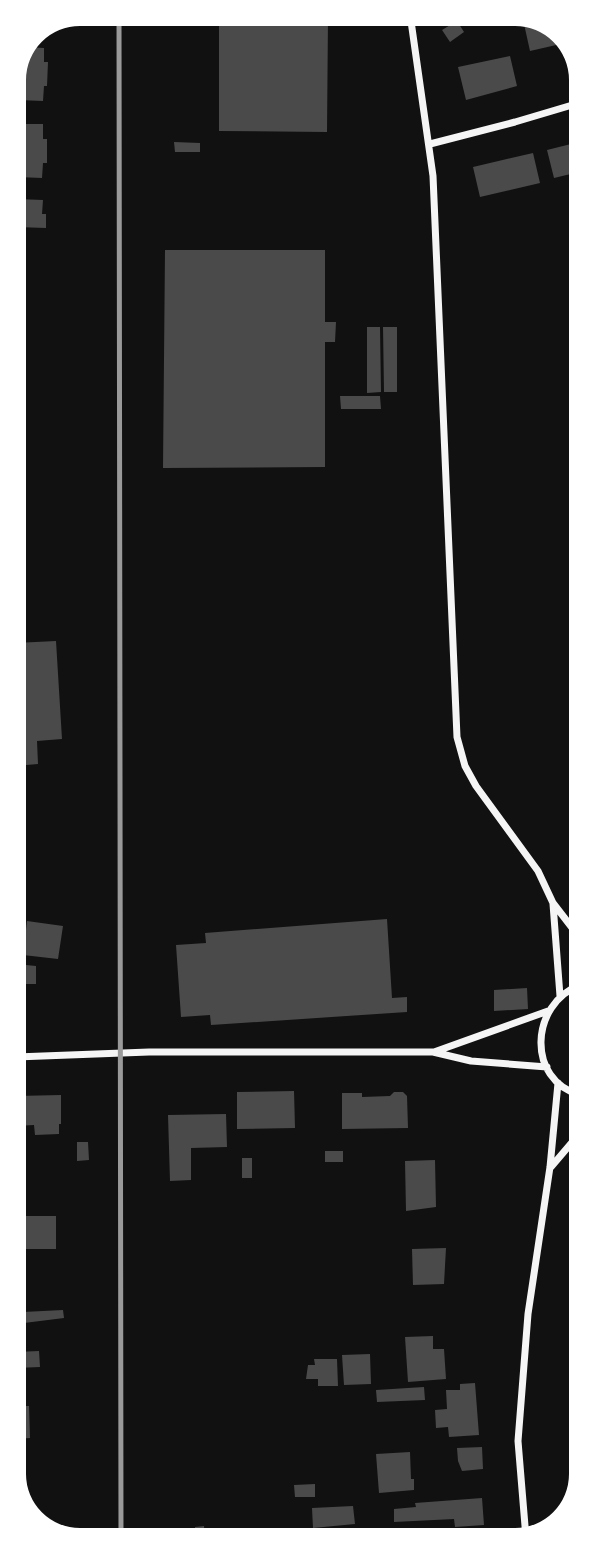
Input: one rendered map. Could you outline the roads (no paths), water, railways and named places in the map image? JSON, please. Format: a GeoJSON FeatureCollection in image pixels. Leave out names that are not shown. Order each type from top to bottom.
{"type":"FeatureCollection","features":[{"type":"Feature","properties":{"kind":"street"},"geometry":{"type":"LineString","coordinates":[[412,26],[430,144],[457,737],[465,766],[476,786],[538,871],[553,903],[569,924]]}},
{"type":"Feature","properties":{"kind":"street"},"geometry":{"type":"LineString","coordinates":[[430,144],[569,106]]}},
{"type":"Feature","properties":{"kind":"street"},"geometry":{"type":"LineString","coordinates":[[553,903],[560,996]]}},
{"type":"Feature","properties":{"kind":"street"},"geometry":{"type":"LineString","coordinates":[[569,991],[560,996],[548,1011],[541,1029],[541,1049],[547,1067],[558,1083],[569,1089]]}},
{"type":"Feature","properties":{"kind":"street"},"geometry":{"type":"LineString","coordinates":[[433,1052],[548,1011]]}},
{"type":"Feature","properties":{"kind":"street"},"geometry":{"type":"LineString","coordinates":[[26,1057],[149,1052],[433,1052],[471,1061],[547,1067]]}},
{"type":"Feature","properties":{"kind":"street"},"geometry":{"type":"LineString","coordinates":[[526,1526],[518,1441],[528,1314],[550,1167],[558,1083]]}},
{"type":"Feature","properties":{"kind":"street"},"geometry":{"type":"LineString","coordinates":[[550,1167],[569,1145]]}},
{"type":"Feature","properties":{"kind":"railway"},"geometry":{"type":"LineString","coordinates":[[119,26],[121,1528]]}}]}
